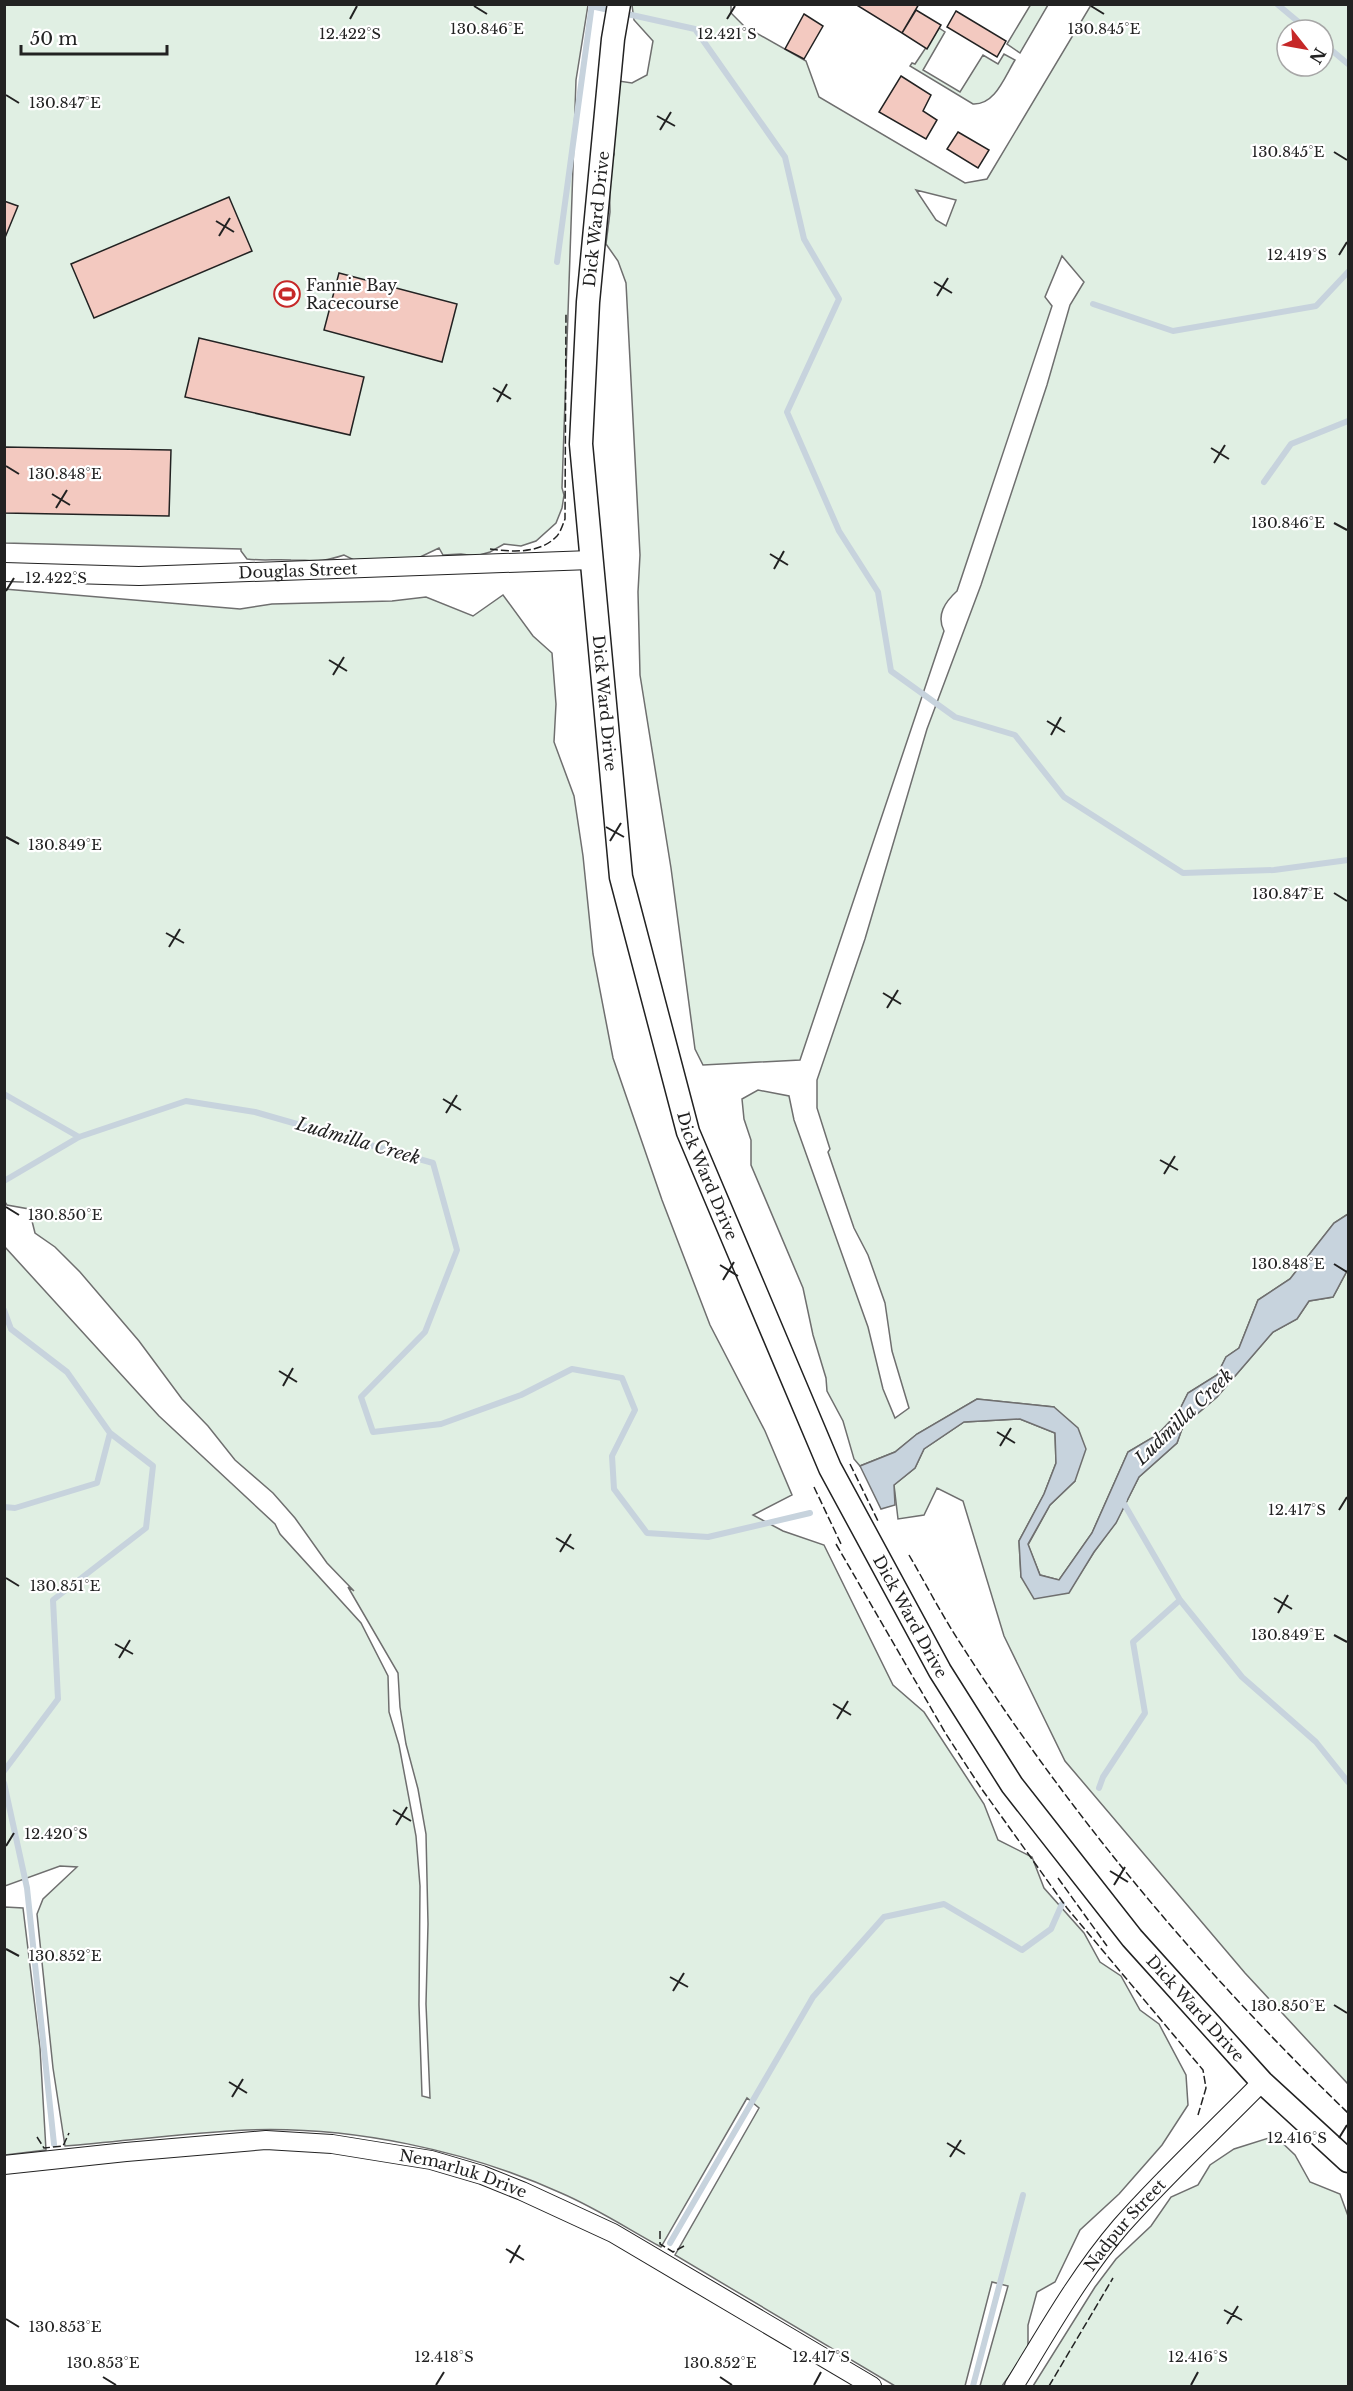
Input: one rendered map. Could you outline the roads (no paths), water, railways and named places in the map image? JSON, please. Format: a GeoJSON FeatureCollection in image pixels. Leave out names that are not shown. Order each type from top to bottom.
{"type":"FeatureCollection","features":[{"type":"Feature","properties":{"kind":"street","name":"Dick Ward Drive"},"geometry":{"type":"LineString","coordinates":[[619,4],[613,39],[588,302],[580,444],[621,877],[688,1132],[830,1468],[940,1671],[1012,1785],[1132,1938],[1262,2082],[1348,2161]]}},
{"type":"Feature","properties":{"kind":"street","name":"Douglas Street"},"geometry":{"type":"LineString","coordinates":[[4,572],[139,576],[591,560]]}},
{"type":"Feature","properties":{"kind":"street","name":"Nadpur Street"},"geometry":{"type":"LineString","coordinates":[[1014,2386],[1064,2303],[1092,2262],[1121,2226],[1262,2082]]}},
{"type":"Feature","properties":{"kind":"street","name":"Nemarluk Drive"},"geometry":{"type":"LineString","coordinates":[[4,2165],[266,2140],[332,2144],[431,2160],[482,2175],[522,2191],[613,2233],[872,2386]]}},
{"type":"Feature","properties":{"kind":"water"},"geometry":{"type":"Polygon","coordinates":[[[1348,1214],[1348,1269],[1333,1297],[1309,1301],[1297,1319],[1273,1332],[1217,1397],[1183,1426],[1177,1443],[1139,1477],[1116,1523],[1094,1552],[1069,1593],[1034,1599],[1021,1577],[1019,1541],[1044,1494],[1056,1463],[1055,1433],[1020,1419],[964,1422],[924,1449],[915,1468],[894,1485],[895,1505],[881,1509],[860,1466],[895,1452],[917,1434],[977,1399],[1054,1407],[1078,1428],[1086,1449],[1075,1481],[1050,1505],[1028,1544],[1040,1575],[1059,1580],[1092,1533],[1128,1452],[1157,1435],[1178,1413],[1188,1393],[1217,1375],[1226,1357],[1239,1348],[1258,1300],[1290,1279],[1334,1223],[1348,1214]]]}},
{"type":"Feature","properties":{"kind":"waterway"},"geometry":{"type":"LineString","coordinates":[[557,262],[592,4]]}},
{"type":"Feature","properties":{"kind":"waterway"},"geometry":{"type":"LineString","coordinates":[[1277,4],[1294,18]]}},
{"type":"Feature","properties":{"kind":"waterway"},"geometry":{"type":"LineString","coordinates":[[591,6],[695,29],[785,157],[804,239],[839,299],[787,412],[839,531],[878,592],[891,671],[955,717],[1015,735],[1064,797],[1183,873],[1274,870],[1348,860]]}},
{"type":"Feature","properties":{"kind":"waterway"},"geometry":{"type":"LineString","coordinates":[[1335,53],[1348,64]]}},
{"type":"Feature","properties":{"kind":"waterway"},"geometry":{"type":"LineString","coordinates":[[1093,304],[1173,331],[1316,306],[1348,272]]}},
{"type":"Feature","properties":{"kind":"waterway"},"geometry":{"type":"LineString","coordinates":[[1264,482],[1291,444],[1348,421]]}},
{"type":"Feature","properties":{"kind":"waterway"},"geometry":{"type":"LineString","coordinates":[[4,1094],[79,1137]]}},
{"type":"Feature","properties":{"kind":"waterway","name":"Ludmilla Creek"},"geometry":{"type":"LineString","coordinates":[[4,1181],[79,1137],[186,1101],[255,1112],[433,1163],[457,1250],[425,1332],[361,1397],[373,1432],[441,1424],[521,1395],[572,1369],[622,1378],[635,1410],[612,1456],[614,1489],[647,1533],[708,1537],[810,1513]]}},
{"type":"Feature","properties":{"kind":"waterway","name":"Ludmilla Creek"},"geometry":{"type":"LineString","coordinates":[[4,1310],[11,1329],[67,1372],[110,1433],[97,1483],[15,1508],[4,1507]]}},
{"type":"Feature","properties":{"kind":"waterway"},"geometry":{"type":"LineString","coordinates":[[4,1771],[58,1699],[53,1600],[146,1528],[153,1466],[110,1433]]}},
{"type":"Feature","properties":{"kind":"waterway"},"geometry":{"type":"LineString","coordinates":[[1124,1499],[1123,1502],[1180,1600],[1242,1677],[1316,1742],[1348,1782]]}},
{"type":"Feature","properties":{"kind":"waterway"},"geometry":{"type":"LineString","coordinates":[[1099,1788],[1103,1777],[1145,1713],[1133,1642],[1180,1600]]}},
{"type":"Feature","properties":{"kind":"waterway"},"geometry":{"type":"LineString","coordinates":[[4,1783],[27,1888],[54,2144]]}},
{"type":"Feature","properties":{"kind":"waterway"},"geometry":{"type":"LineString","coordinates":[[670,2243],[813,1997],[884,1917],[944,1904],[1022,1950],[1051,1929],[1062,1904]]}},
{"type":"Feature","properties":{"kind":"waterway"},"geometry":{"type":"LineString","coordinates":[[973,2386],[1023,2195]]}},
{"type":"Feature","properties":{"kind":"place","name":"Fannie Bay Racecourse"},"geometry":{"type":"Point","coordinates":[287,294]}}]}
